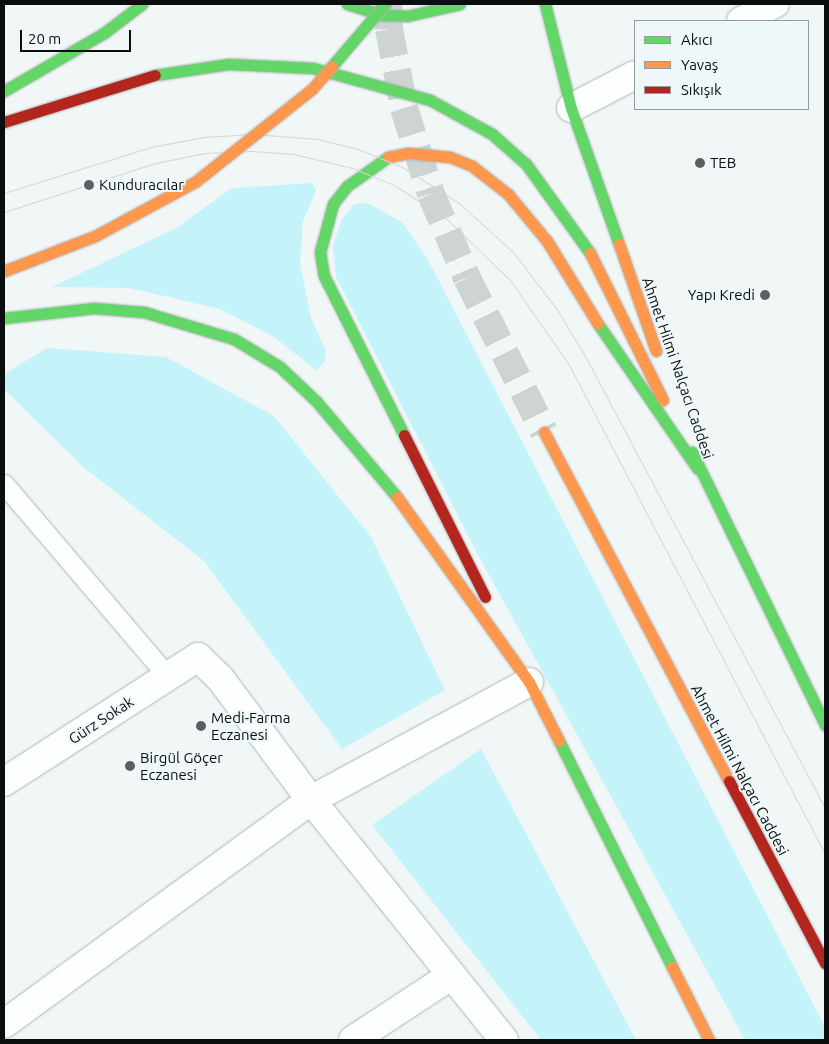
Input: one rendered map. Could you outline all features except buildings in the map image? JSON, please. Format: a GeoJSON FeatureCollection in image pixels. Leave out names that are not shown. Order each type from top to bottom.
{"type":"FeatureCollection","features":[{"type":"Feature","properties":{"kind":"main road"},"geometry":{"type":"LineString","coordinates":[[4,91],[104,33],[142,4]]}},
{"type":"Feature","properties":{"kind":"main road"},"geometry":{"type":"LineString","coordinates":[[347,4],[384,15],[406,16],[460,4]]}},
{"type":"Feature","properties":{"kind":"main road"},"geometry":{"type":"LineString","coordinates":[[4,271],[95,236],[195,182],[280,118],[345,53],[385,4]]}},
{"type":"Feature","properties":{"kind":"main road","name":"Ahmet Hilmi Nalçacı Caddesi"},"geometry":{"type":"LineString","coordinates":[[545,4],[571,108],[674,404]]}},
{"type":"Feature","properties":{"kind":"main road"},"geometry":{"type":"LineString","coordinates":[[4,122],[144,77],[229,64],[270,64],[354,76],[430,100],[462,115],[526,164],[572,220],[697,468]]}},
{"type":"Feature","properties":{"kind":"main road"},"geometry":{"type":"LineString","coordinates":[[697,468],[626,370],[547,241],[490,178],[450,157],[408,153],[382,158],[346,186],[324,227],[320,252],[324,276],[709,1040]]}},
{"type":"Feature","properties":{"kind":"main road"},"geometry":{"type":"LineString","coordinates":[[4,318],[43,311],[94,308],[144,312],[187,322],[234,339],[280,367],[317,402],[394,493],[529,682]]}},
{"type":"Feature","properties":{"kind":"main road","name":"Ahmet Hilmi Nalçacı Caddesi"},"geometry":{"type":"LineString","coordinates":[[681,422],[697,468],[825,725]]}},
{"type":"Feature","properties":{"kind":"main road","name":"Ahmet Hilmi Nalçacı Caddesi"},"geometry":{"type":"LineString","coordinates":[[544,432],[825,963]]}},
{"type":"Feature","properties":{"kind":"street"},"geometry":{"type":"LineString","coordinates":[[743,20],[775,4]]}},
{"type":"Feature","properties":{"kind":"street"},"geometry":{"type":"LineString","coordinates":[[571,108],[634,76]]}},
{"type":"Feature","properties":{"kind":"street","name":"Gürz Sokak"},"geometry":{"type":"LineString","coordinates":[[4,782],[198,657],[220,678],[311,800]]}},
{"type":"Feature","properties":{"kind":"street"},"geometry":{"type":"LineString","coordinates":[[4,1024],[311,800],[529,682]]}},
{"type":"Feature","properties":{"kind":"street"},"geometry":{"type":"LineString","coordinates":[[311,800],[504,1040]]}},
{"type":"Feature","properties":{"kind":"street"},"geometry":{"type":"LineString","coordinates":[[353,1040],[452,975]]}},
{"type":"Feature","properties":{"kind":"lane"},"geometry":{"type":"LineString","coordinates":[[4,484],[168,676]]}},
{"type":"Feature","properties":{"kind":"shaded area"},"geometry":{"type":"Polygon","coordinates":[[[313,183],[316,191],[303,221],[300,263],[311,318],[326,351],[325,361],[316,370],[274,337],[220,309],[129,288],[52,287],[176,228],[232,188],[313,183]]]}},
{"type":"Feature","properties":{"kind":"shaded area"},"geometry":{"type":"Polygon","coordinates":[[[367,203],[402,222],[427,258],[825,1027],[825,1040],[745,1040],[477,553],[336,277],[333,246],[341,221],[354,204],[367,203]]]}},
{"type":"Feature","properties":{"kind":"shaded area"},"geometry":{"type":"Polygon","coordinates":[[[47,348],[166,357],[274,416],[371,537],[445,690],[342,749],[204,561],[82,466],[4,389],[4,374],[47,348]]]}},
{"type":"Feature","properties":{"kind":"shaded area"},"geometry":{"type":"Polygon","coordinates":[[[481,749],[636,1040],[541,1040],[372,825],[481,749]]]}},
{"type":"Feature","properties":{"kind":"tunnel"},"geometry":{"type":"LineString","coordinates":[[388,4],[389,29],[404,108],[431,194],[467,278],[544,432]]}},
{"type":"Feature","properties":{"kind":"tram line"},"geometry":{"type":"LineString","coordinates":[[4,193],[151,147],[204,137],[253,134],[317,139],[358,149],[404,168],[460,204],[513,252],[556,308],[584,354],[825,808]]}},
{"type":"Feature","properties":{"kind":"tram line"},"geometry":{"type":"LineString","coordinates":[[4,212],[156,163],[205,153],[252,151],[294,154],[352,168],[394,185],[448,220],[510,280],[568,363],[825,854]]}},
{"type":"Feature","properties":{"kind":"traffic: fast"},"geometry":{"type":"LineString","coordinates":[[4,91],[104,33],[142,4]]}},
{"type":"Feature","properties":{"kind":"traffic: fast"},"geometry":{"type":"LineString","coordinates":[[347,4],[384,15],[407,16],[460,4]]}},
{"type":"Feature","properties":{"kind":"traffic: fast"},"geometry":{"type":"LineString","coordinates":[[332,66],[385,4]]}},
{"type":"Feature","properties":{"kind":"traffic: fast"},"geometry":{"type":"LineString","coordinates":[[545,4],[571,108],[619,244]]}},
{"type":"Feature","properties":{"kind":"traffic: fast"},"geometry":{"type":"LineString","coordinates":[[155,75],[229,64],[313,68],[430,100],[492,134],[526,164],[590,253]]}},
{"type":"Feature","properties":{"kind":"traffic: fast"},"geometry":{"type":"LineString","coordinates":[[388,157],[347,186],[333,204],[320,252],[324,276],[404,435]]}},
{"type":"Feature","properties":{"kind":"traffic: fast"},"geometry":{"type":"LineString","coordinates":[[4,318],[94,308],[144,312],[234,339],[280,367],[317,402],[397,497]]}},
{"type":"Feature","properties":{"kind":"traffic: fast"},"geometry":{"type":"LineString","coordinates":[[598,324],[697,468]]}},
{"type":"Feature","properties":{"kind":"traffic: fast"},"geometry":{"type":"LineString","coordinates":[[692,452],[825,725]]}},
{"type":"Feature","properties":{"kind":"traffic: fast"},"geometry":{"type":"LineString","coordinates":[[559,741],[672,967]]}},
{"type":"Feature","properties":{"kind":"traffic: slow"},"geometry":{"type":"LineString","coordinates":[[4,271],[95,236],[195,182],[312,89],[332,66]]}},
{"type":"Feature","properties":{"kind":"traffic: slow"},"geometry":{"type":"LineString","coordinates":[[388,157],[408,153],[450,157],[472,166],[508,194],[547,241],[598,324]]}},
{"type":"Feature","properties":{"kind":"traffic: slow"},"geometry":{"type":"LineString","coordinates":[[619,244],[656,351]]}},
{"type":"Feature","properties":{"kind":"traffic: slow"},"geometry":{"type":"LineString","coordinates":[[590,253],[663,400]]}},
{"type":"Feature","properties":{"kind":"traffic: slow"},"geometry":{"type":"LineString","coordinates":[[544,432],[729,781]]}},
{"type":"Feature","properties":{"kind":"traffic: slow"},"geometry":{"type":"LineString","coordinates":[[397,497],[529,682],[559,741]]}},
{"type":"Feature","properties":{"kind":"traffic: slow"},"geometry":{"type":"LineString","coordinates":[[672,967],[709,1040]]}},
{"type":"Feature","properties":{"kind":"traffic: jam"},"geometry":{"type":"LineString","coordinates":[[4,122],[155,75]]}},
{"type":"Feature","properties":{"kind":"traffic: jam"},"geometry":{"type":"LineString","coordinates":[[404,435],[485,597]]}},
{"type":"Feature","properties":{"kind":"traffic: jam"},"geometry":{"type":"LineString","coordinates":[[729,781],[825,963]]}},
{"type":"Feature","properties":{"kind":"place","name":"TEB"},"geometry":{"type":"Point","coordinates":[700,163]}},
{"type":"Feature","properties":{"kind":"place","name":"Kunduracılar"},"geometry":{"type":"Point","coordinates":[89,185]}},
{"type":"Feature","properties":{"kind":"place","name":"Yapı Kredi"},"geometry":{"type":"Point","coordinates":[765,295]}},
{"type":"Feature","properties":{"kind":"place","name":"Medi-Farma Eczanesi"},"geometry":{"type":"Point","coordinates":[201,726]}},
{"type":"Feature","properties":{"kind":"place","name":"Birgül Göçer Eczanesi"},"geometry":{"type":"Point","coordinates":[130,766]}}]}
